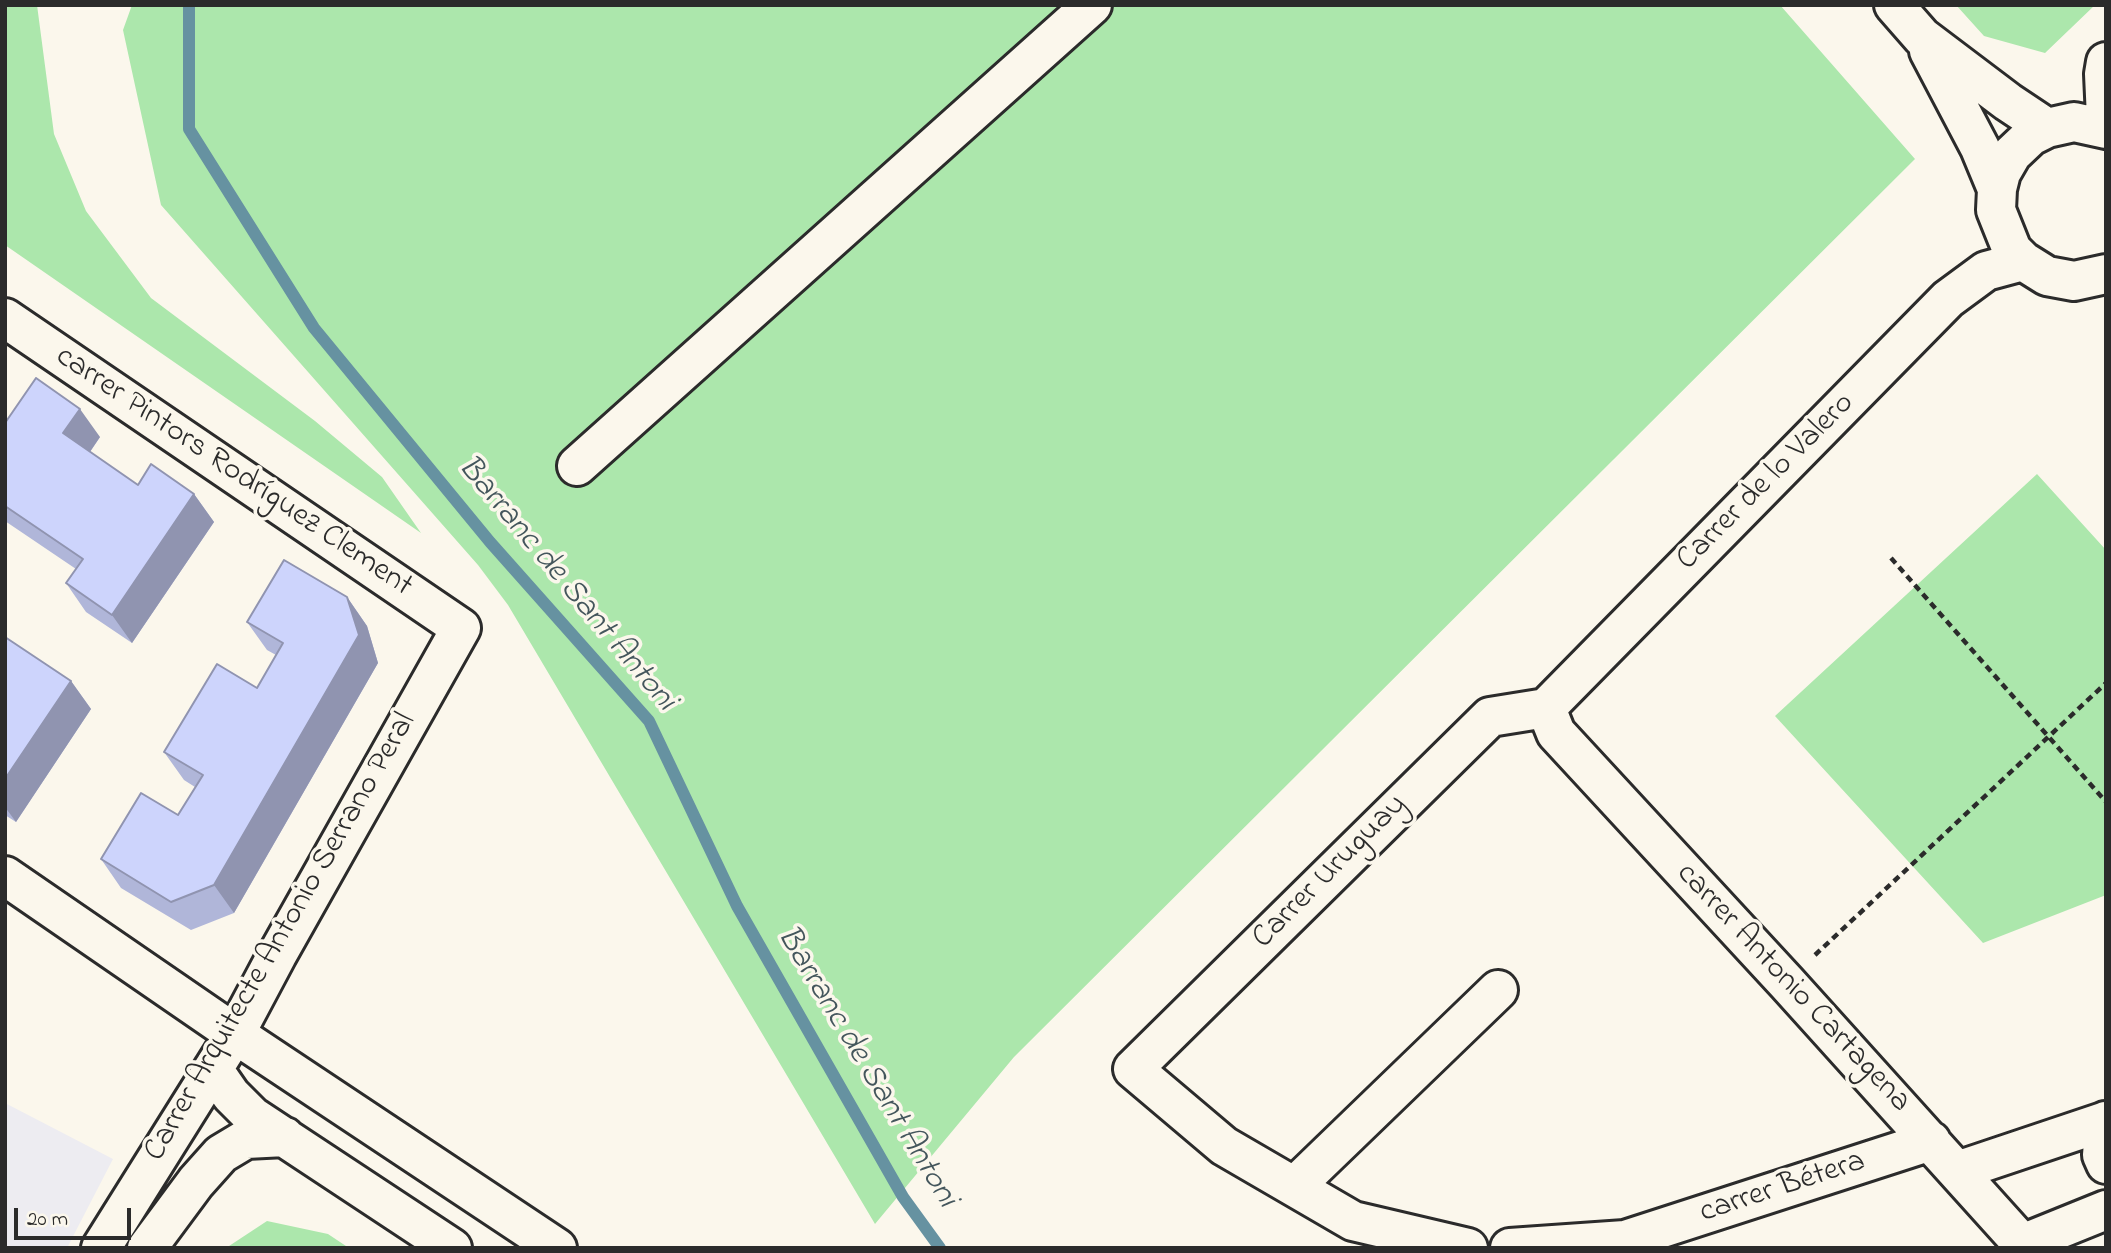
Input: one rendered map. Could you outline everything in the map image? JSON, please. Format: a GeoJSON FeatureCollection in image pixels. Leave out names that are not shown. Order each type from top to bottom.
{"type":"FeatureCollection","features":[{"type":"Feature","properties":{"kind":"street"},"geometry":{"type":"LineString","coordinates":[[577,466],[1092,5]]}},
{"type":"Feature","properties":{"kind":"street"},"geometry":{"type":"LineString","coordinates":[[1894,5],[1922,37],[2047,128]]}},
{"type":"Feature","properties":{"kind":"street"},"geometry":{"type":"LineString","coordinates":[[1922,37],[1974,136],[1997,189]]}},
{"type":"Feature","properties":{"kind":"street"},"geometry":{"type":"LineString","coordinates":[[2106,62],[2106,118]]}},
{"type":"Feature","properties":{"kind":"street"},"geometry":{"type":"LineString","coordinates":[[2106,129],[2074,122],[2047,128],[2031,136],[2012,154],[2001,173],[1996,210],[2012,250],[2023,261],[2047,276],[2074,281],[2106,274]]}},
{"type":"Feature","properties":{"kind":"street","name":"Carrer de lo Valero"},"geometry":{"type":"LineString","coordinates":[[1551,721],[1948,299],[1986,271],[2023,261]]}},
{"type":"Feature","properties":{"kind":"street","name":"carrer Pintors Rodríguez Clement"},"geometry":{"type":"LineString","coordinates":[[5,318],[461,628]]}},
{"type":"Feature","properties":{"kind":"street","name":"Carrer Arquitecte Antonio Serrano Peral"},"geometry":{"type":"LineString","coordinates":[[101,1248],[235,1034],[461,628]]}},
{"type":"Feature","properties":{"kind":"street","name":"Carrer Uruguay"},"geometry":{"type":"LineString","coordinates":[[1295,1186],[1224,1146],[1133,1069],[1490,717],[1551,721]]}},
{"type":"Feature","properties":{"kind":"street","name":"carrer Antonio Cartagena"},"geometry":{"type":"LineString","coordinates":[[1551,721],[2024,1246]]}},
{"type":"Feature","properties":{"kind":"street"},"geometry":{"type":"LineString","coordinates":[[5,876],[235,1034],[557,1248]]}},
{"type":"Feature","properties":{"kind":"street"},"geometry":{"type":"LineString","coordinates":[[1468,1248],[1353,1221],[1295,1186],[1498,990]]}},
{"type":"Feature","properties":{"kind":"street"},"geometry":{"type":"LineString","coordinates":[[213,1069],[231,1095],[252,1116],[452,1248]]}},
{"type":"Feature","properties":{"kind":"street"},"geometry":{"type":"LineString","coordinates":[[1957,1171],[2106,1121],[2102,1155],[2106,1164]]}},
{"type":"Feature","properties":{"kind":"street"},"geometry":{"type":"LineString","coordinates":[[147,1248],[221,1153],[246,1139],[285,1137]]}},
{"type":"Feature","properties":{"kind":"street","name":"carrer Bétera"},"geometry":{"type":"LineString","coordinates":[[1510,1248],[1625,1240],[1931,1141]]}},
{"type":"Feature","properties":{"kind":"street"},"geometry":{"type":"LineString","coordinates":[[2024,1246],[2106,1210]]}},
{"type":"Feature","properties":{"kind":"path"},"geometry":{"type":"LineString","coordinates":[[1891,558],[2106,802]]}},
{"type":"Feature","properties":{"kind":"path"},"geometry":{"type":"LineString","coordinates":[[1787,982],[2106,683]]}},
{"type":"Feature","properties":{"kind":"shaded area"},"geometry":{"type":"Polygon","coordinates":[[[5,1103],[113,1159],[67,1248],[5,1248],[5,1103]]]}},
{"type":"Feature","properties":{"kind":"green space"},"geometry":{"type":"Polygon","coordinates":[[[5,5],[37,5],[54,134],[86,211],[151,298],[315,421],[382,477],[421,533],[5,245],[5,5]]]}},
{"type":"Feature","properties":{"kind":"green space"},"geometry":{"type":"Polygon","coordinates":[[[132,5],[1780,5],[1915,159],[1014,1057],[875,1224],[508,605],[478,565],[161,205],[123,30],[132,5]]]}},
{"type":"Feature","properties":{"kind":"green space"},"geometry":{"type":"Polygon","coordinates":[[[1956,5],[2095,5],[2045,53],[1984,36],[1956,5]]]}},
{"type":"Feature","properties":{"kind":"green space"},"geometry":{"type":"Polygon","coordinates":[[[2037,474],[2106,550],[2106,895],[1983,943],[1775,716],[2037,474]]]}},
{"type":"Feature","properties":{"kind":"green space"},"geometry":{"type":"Polygon","coordinates":[[[267,1221],[328,1234],[349,1248],[226,1248],[267,1221]]]}},
{"type":"Feature","properties":{"kind":"building"},"geometry":{"type":"Polygon","coordinates":[[[36,378],[80,409],[63,433],[138,485],[151,464],[194,494],[112,615],[66,583],[83,559],[5,506],[5,423],[36,378]]]}},
{"type":"Feature","properties":{"kind":"building"},"geometry":{"type":"Polygon","coordinates":[[[284,560],[347,597],[359,635],[214,885],[171,902],[101,859],[141,793],[178,815],[203,775],[164,752],[217,664],[257,688],[283,643],[247,622],[284,560]]]}},
{"type":"Feature","properties":{"kind":"building"},"geometry":{"type":"Polygon","coordinates":[[[5,637],[71,681],[5,779],[5,637]]]}},
{"type":"Feature","properties":{"kind":"waterway","name":"Barranc de Sant Antoni"},"geometry":{"type":"LineString","coordinates":[[189,5],[189,129],[314,328],[490,542],[649,721],[737,906],[903,1197],[940,1248]]}}]}
